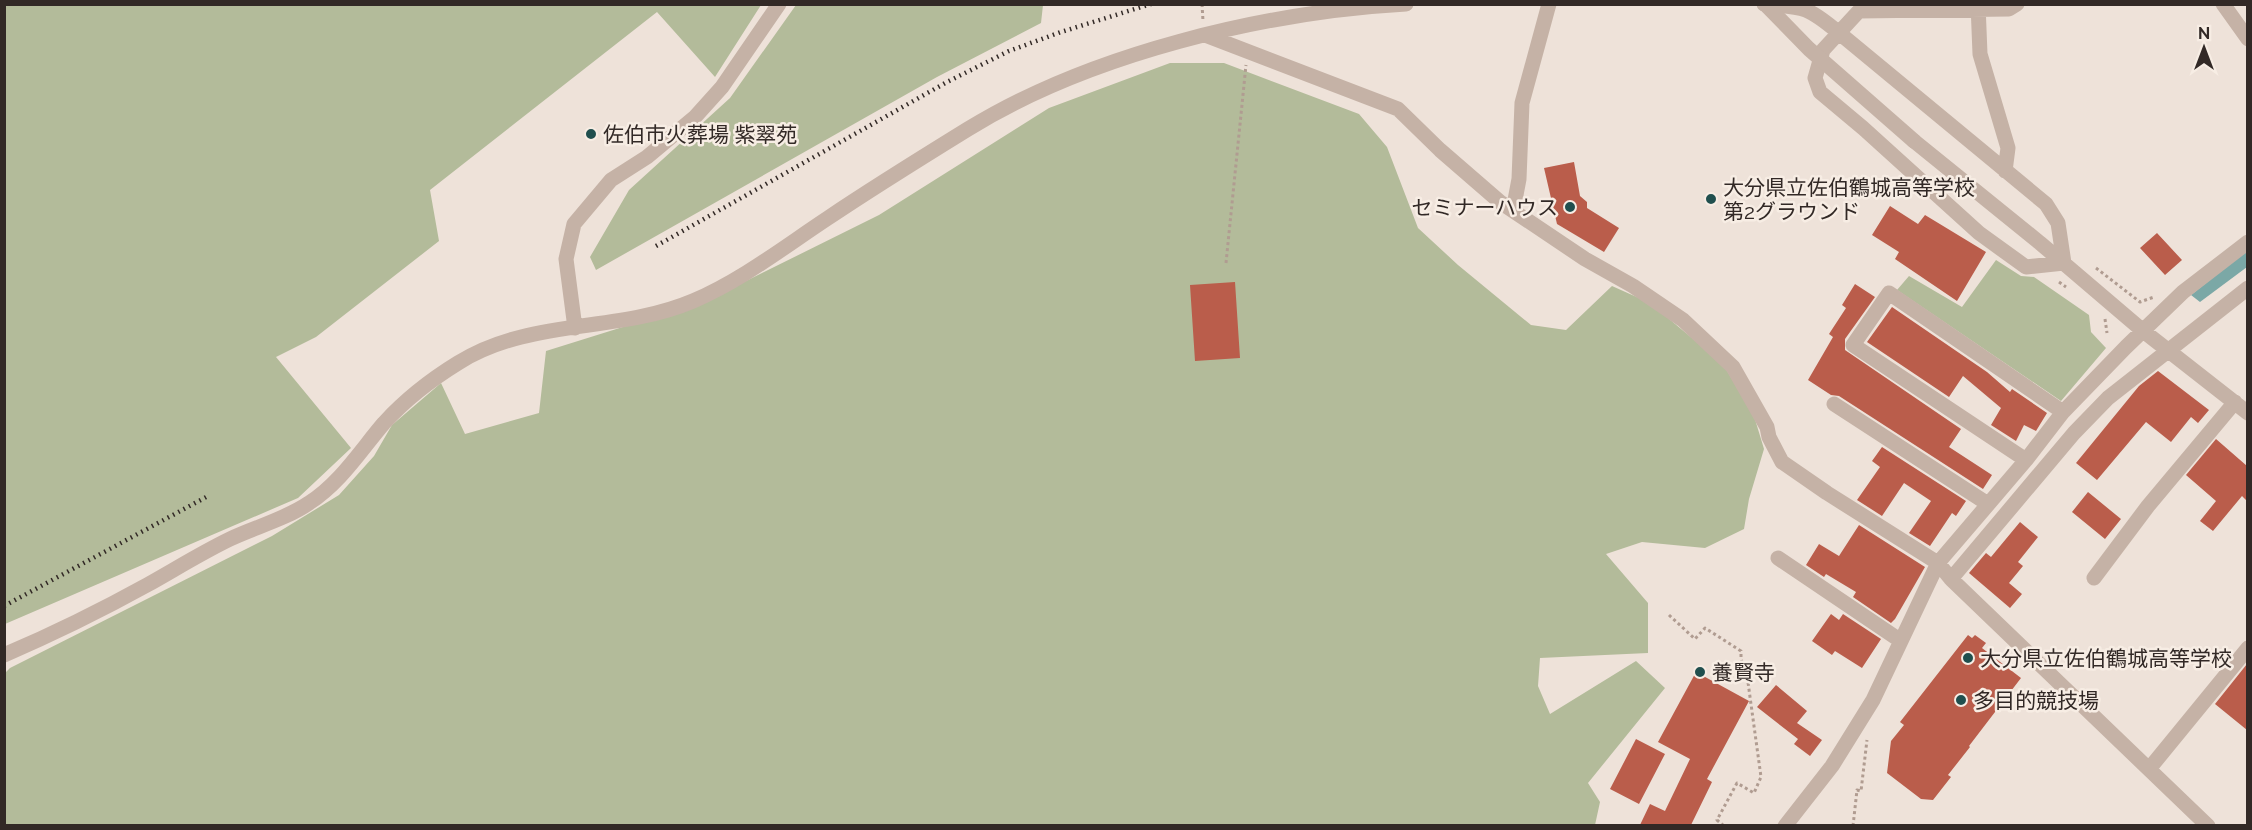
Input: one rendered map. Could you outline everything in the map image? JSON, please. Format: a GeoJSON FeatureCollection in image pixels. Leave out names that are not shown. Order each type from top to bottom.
{"type":"FeatureCollection","features":[{"type":"Feature","properties":{"kind":"street"},"geometry":{"type":"LineString","coordinates":[[575,328],[566,259],[574,225],[611,180],[647,157],[695,117],[722,87],[779,4]]}},
{"type":"Feature","properties":{"kind":"street"},"geometry":{"type":"LineString","coordinates":[[4,655],[48,636],[229,540],[307,504],[342,476],[386,420],[426,385],[461,361],[499,342],[532,334],[641,318],[690,302],[733,282],[834,214],[973,126],[1032,94],[1079,75],[1204,35],[1298,16],[1406,4]]}},
{"type":"Feature","properties":{"kind":"street"},"geometry":{"type":"LineString","coordinates":[[1513,211],[1519,179],[1522,103],[1549,4]]}},
{"type":"Feature","properties":{"kind":"street"},"geometry":{"type":"LineString","coordinates":[[1764,4],[1800,6],[1817,15],[2046,204],[2058,223],[2064,262]]}},
{"type":"Feature","properties":{"kind":"street"},"geometry":{"type":"LineString","coordinates":[[1764,4],[1809,49],[1914,141],[2064,262],[2142,330],[2169,349],[2247,413]]}},
{"type":"Feature","properties":{"kind":"street"},"geometry":{"type":"LineString","coordinates":[[2017,4],[2009,9],[1978,6],[1859,11],[1823,50],[1815,78],[1820,92],[1979,233],[2026,267],[2064,262]]}},
{"type":"Feature","properties":{"kind":"street"},"geometry":{"type":"LineString","coordinates":[[2223,4],[2247,39]]}},
{"type":"Feature","properties":{"kind":"street"},"geometry":{"type":"LineString","coordinates":[[1978,6],[1980,54],[2008,148],[2005,171]]}},
{"type":"Feature","properties":{"kind":"street"},"geometry":{"type":"LineString","coordinates":[[1204,35],[1246,57],[1398,108],[1440,150],[1500,202],[1585,259],[1633,286],[1683,320],[1733,367],[1767,427],[1769,437],[1782,462],[1938,563],[1951,579],[2208,825]]}},
{"type":"Feature","properties":{"kind":"street"},"geometry":{"type":"LineString","coordinates":[[1785,825],[1832,766],[1873,700],[1938,563],[2026,460],[2063,412],[2142,330],[2183,292],[2247,242]]}},
{"type":"Feature","properties":{"kind":"street"},"geometry":{"type":"LineString","coordinates":[[1951,579],[2074,433],[2109,398],[2247,288]]}},
{"type":"Feature","properties":{"kind":"street"},"geometry":{"type":"LineString","coordinates":[[2026,460],[1853,345],[1889,293],[2063,412]]}},
{"type":"Feature","properties":{"kind":"street"},"geometry":{"type":"LineString","coordinates":[[2094,578],[2148,506],[2235,402]]}},
{"type":"Feature","properties":{"kind":"street"},"geometry":{"type":"LineString","coordinates":[[1834,404],[1988,504]]}},
{"type":"Feature","properties":{"kind":"street"},"geometry":{"type":"LineString","coordinates":[[1778,558],[1901,641]]}},
{"type":"Feature","properties":{"kind":"street"},"geometry":{"type":"LineString","coordinates":[[2149,769],[2247,648]]}},
{"type":"Feature","properties":{"kind":"path"},"geometry":{"type":"LineString","coordinates":[[1226,263],[1246,57]]}},
{"type":"Feature","properties":{"kind":"path"},"geometry":{"type":"LineString","coordinates":[[2094,267],[2140,302],[2156,296]]}},
{"type":"Feature","properties":{"kind":"path"},"geometry":{"type":"LineString","coordinates":[[1669,615],[1695,639],[1705,628],[1741,651],[1747,675],[1761,777],[1754,793],[1737,783],[1717,820],[1724,825]]}},
{"type":"Feature","properties":{"kind":"path"},"geometry":{"type":"LineString","coordinates":[[1853,825],[1857,790],[1861,790],[1868,731]]}},
{"type":"Feature","properties":{"kind":"green space"},"geometry":{"type":"Polygon","coordinates":[[[5,4],[761,5],[715,77],[657,12],[430,190],[439,241],[316,337],[276,357],[351,448],[298,498],[5,624],[5,4]]]}},
{"type":"Feature","properties":{"kind":"green space"},"geometry":{"type":"Polygon","coordinates":[[[796,5],[1043,5],[1041,23],[937,77],[596,270],[590,257],[629,190],[730,98],[796,5]]]}},
{"type":"Feature","properties":{"kind":"green space"},"geometry":{"type":"Polygon","coordinates":[[[1170,63],[1224,63],[1359,114],[1387,147],[1418,228],[1458,265],[1531,325],[1566,330],[1612,286],[1650,303],[1723,364],[1754,416],[1764,449],[1749,499],[1744,529],[1705,548],[1642,542],[1606,554],[1648,603],[1648,653],[1540,658],[1538,686],[1550,714],[1636,661],[1665,688],[1588,783],[1600,802],[1595,825],[5,826],[5,673],[10,668],[272,536],[339,495],[374,456],[392,425],[441,383],[465,434],[539,413],[546,351],[642,321],[748,280],[879,215],[1049,108],[1170,63]]]}},
{"type":"Feature","properties":{"kind":"green space"},"geometry":{"type":"Polygon","coordinates":[[[1996,260],[2021,276],[2034,277],[2089,315],[2091,332],[2106,348],[2061,401],[1897,290],[1909,276],[1962,307],[1996,260]]]}},
{"type":"Feature","properties":{"kind":"water"},"geometry":{"type":"Polygon","coordinates":[[[2247,250],[2247,267],[2200,302],[2191,295],[2247,250]]]}},
{"type":"Feature","properties":{"kind":"building","name":"セミナーハウス"},"geometry":{"type":"Polygon","coordinates":[[[1574,162],[1580,196],[1587,202],[1587,208],[1619,228],[1604,252],[1557,224],[1544,168],[1574,162]]]}},
{"type":"Feature","properties":{"kind":"building"},"geometry":{"type":"Polygon","coordinates":[[[1890,206],[1918,224],[1925,215],[1986,252],[1957,301],[1895,259],[1899,252],[1872,235],[1890,206]]]}},
{"type":"Feature","properties":{"kind":"building"},"geometry":{"type":"Polygon","coordinates":[[[2157,233],[2182,260],[2165,275],[2140,248],[2157,233]]]}},
{"type":"Feature","properties":{"kind":"building"},"geometry":{"type":"Polygon","coordinates":[[[1235,282],[1240,358],[1195,361],[1190,285],[1235,282]]]}},
{"type":"Feature","properties":{"kind":"building"},"geometry":{"type":"Polygon","coordinates":[[[1855,284],[1875,297],[1845,339],[1845,350],[1961,429],[1949,447],[1992,475],[1983,489],[1839,396],[1831,395],[1808,380],[1833,337],[1829,334],[1846,308],[1842,305],[1855,284]]]}},
{"type":"Feature","properties":{"kind":"building"},"geometry":{"type":"Polygon","coordinates":[[[1892,307],[1987,372],[2010,392],[2012,389],[2047,413],[2036,431],[2024,425],[2016,441],[1991,425],[2001,408],[1963,376],[1949,397],[1867,342],[1892,307]]]}},
{"type":"Feature","properties":{"kind":"building"},"geometry":{"type":"Polygon","coordinates":[[[2158,371],[2209,410],[2198,423],[2191,417],[2171,442],[2146,422],[2097,480],[2076,463],[2139,386],[2158,371]]]}},
{"type":"Feature","properties":{"kind":"building"},"geometry":{"type":"Polygon","coordinates":[[[2216,439],[2247,466],[2247,501],[2242,496],[2213,531],[2200,521],[2216,501],[2186,475],[2216,439]]]}},
{"type":"Feature","properties":{"kind":"building"},"geometry":{"type":"Polygon","coordinates":[[[1882,447],[1966,501],[1956,516],[1952,513],[1930,546],[1909,533],[1931,501],[1904,483],[1882,516],[1857,500],[1880,467],[1872,461],[1882,447]]]}},
{"type":"Feature","properties":{"kind":"building"},"geometry":{"type":"Polygon","coordinates":[[[2088,492],[2121,519],[2105,539],[2072,512],[2088,492]]]}},
{"type":"Feature","properties":{"kind":"building"},"geometry":{"type":"Polygon","coordinates":[[[2020,522],[2038,537],[2018,562],[2023,566],[2009,583],[2022,594],[2010,608],[1969,573],[1986,553],[1991,557],[2020,522]]]}},
{"type":"Feature","properties":{"kind":"building"},"geometry":{"type":"Polygon","coordinates":[[[1859,525],[1925,567],[1891,623],[1853,597],[1856,592],[1826,574],[1824,577],[1806,565],[1819,544],[1839,556],[1859,525]]]}},
{"type":"Feature","properties":{"kind":"building"},"geometry":{"type":"Polygon","coordinates":[[[1831,614],[1839,620],[1843,614],[1881,639],[1862,668],[1835,651],[1832,655],[1812,641],[1831,614]]]}},
{"type":"Feature","properties":{"kind":"building","name":"多目的競技場"},"geometry":{"type":"Polygon","coordinates":[[[1968,635],[1972,638],[1975,635],[1986,643],[1982,648],[2021,678],[1948,775],[1951,777],[1933,800],[1921,799],[1887,773],[1891,741],[1904,725],[1900,722],[1968,635]]]}},
{"type":"Feature","properties":{"kind":"building"},"geometry":{"type":"Polygon","coordinates":[[[2247,664],[2247,730],[2215,704],[2247,664]]]}},
{"type":"Feature","properties":{"kind":"building"},"geometry":{"type":"Polygon","coordinates":[[[1696,672],[1749,701],[1707,779],[1712,782],[1691,825],[1640,825],[1650,804],[1665,811],[1690,759],[1658,742],[1696,672]]]}},
{"type":"Feature","properties":{"kind":"building"},"geometry":{"type":"Polygon","coordinates":[[[1776,685],[1807,711],[1797,723],[1822,740],[1810,756],[1794,744],[1798,739],[1757,707],[1776,685]]]}},
{"type":"Feature","properties":{"kind":"building"},"geometry":{"type":"Polygon","coordinates":[[[1636,739],[1665,754],[1639,804],[1610,789],[1636,739]]]}},
{"type":"Feature","properties":{"kind":"railway"},"geometry":{"type":"LineString","coordinates":[[656,246],[947,82],[1009,51],[1151,4]]}},
{"type":"Feature","properties":{"kind":"railway"},"geometry":{"type":"LineString","coordinates":[[4,606],[210,495]]}},
{"type":"Feature","properties":{"kind":"place","name":"佐伯市火葬場 紫翠苑"},"geometry":{"type":"Point","coordinates":[591,134]}},
{"type":"Feature","properties":{"kind":"place","name":"大分県立佐伯鶴城高等学校 第2グラウンド"},"geometry":{"type":"Point","coordinates":[1711,199]}},
{"type":"Feature","properties":{"kind":"place","name":"セミナーハウス"},"geometry":{"type":"Point","coordinates":[1570,207]}},
{"type":"Feature","properties":{"kind":"place","name":"大分県立佐伯鶴城高等学校"},"geometry":{"type":"Point","coordinates":[1968,658]}},
{"type":"Feature","properties":{"kind":"place","name":"養賢寺"},"geometry":{"type":"Point","coordinates":[1700,672]}},
{"type":"Feature","properties":{"kind":"place","name":"多目的競技場"},"geometry":{"type":"Point","coordinates":[1961,700]}}]}
